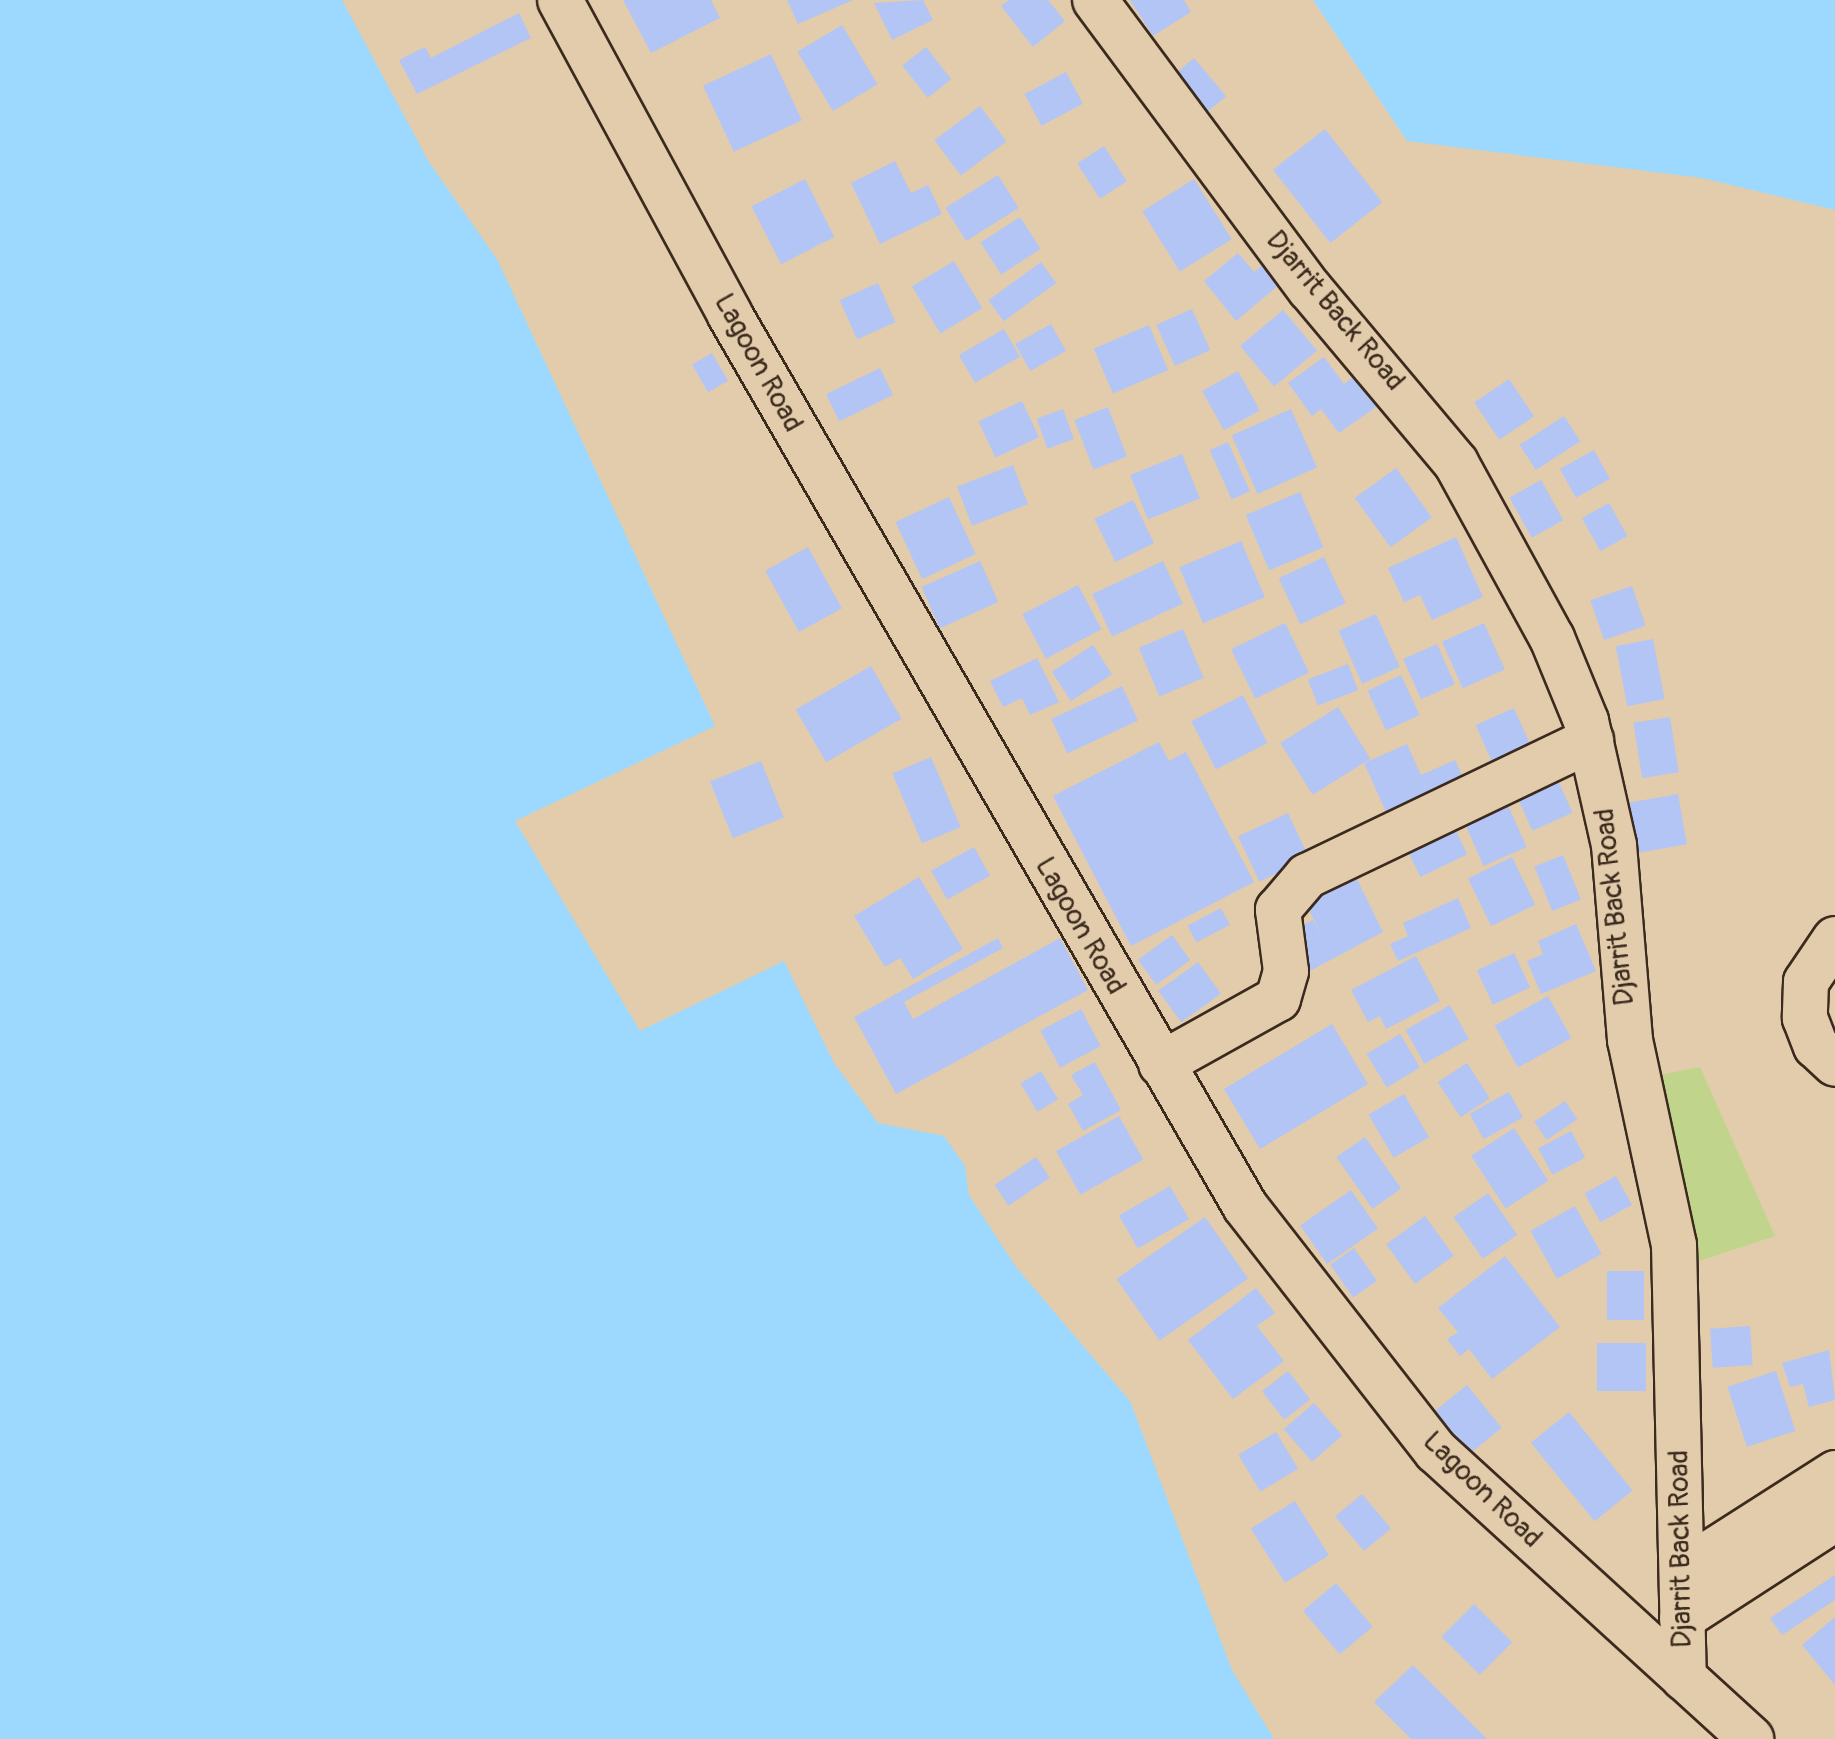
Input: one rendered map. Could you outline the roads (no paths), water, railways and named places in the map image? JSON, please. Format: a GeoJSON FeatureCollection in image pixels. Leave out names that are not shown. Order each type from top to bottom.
{"type":"FeatureCollection","features":[{"type":"Feature","properties":{"kind":"main road","name":"Lagoon Road"},"geometry":{"type":"LineString","coordinates":[[560,0],[730,315],[1245,1206],[1436,1451],[1751,1739]]}},
{"type":"Feature","properties":{"kind":"main road","name":"Djarrit Back Road"},"geometry":{"type":"LineString","coordinates":[[1095,0],[1310,289],[1456,463],[1552,638],[1591,740],[1614,845],[1630,1040],[1674,1245],[1684,1678]]}},
{"type":"Feature","properties":{"kind":"main road"},"geometry":{"type":"LineString","coordinates":[[1161,1064],[1278,999],[1286,971],[1278,910],[1307,876],[1591,740]]}},
{"type":"Feature","properties":{"kind":"main road"},"geometry":{"type":"LineString","coordinates":[[1835,939],[1806,982],[1805,1018],[1816,1046],[1835,1064]]}},
{"type":"Feature","properties":{"kind":"main road"},"geometry":{"type":"LineString","coordinates":[[1682,1571],[1835,1473]]}},
{"type":"Feature","properties":{"kind":"main road"},"geometry":{"type":"LineString","coordinates":[[1682,1618],[1835,1519]]}},
{"type":"Feature","properties":{"kind":"water"},"geometry":{"type":"Polygon","coordinates":[[[0,0],[342,0],[429,162],[497,259],[715,726],[515,821],[640,1031],[784,961],[834,1063],[878,1123],[944,1136],[965,1166],[969,1195],[1016,1267],[1130,1401],[1232,1670],[1274,1739],[0,1739],[0,0]]]}},
{"type":"Feature","properties":{"kind":"water"},"geometry":{"type":"Polygon","coordinates":[[[1313,0],[1835,0],[1835,210],[1702,178],[1407,141],[1313,0]]]}}]}
